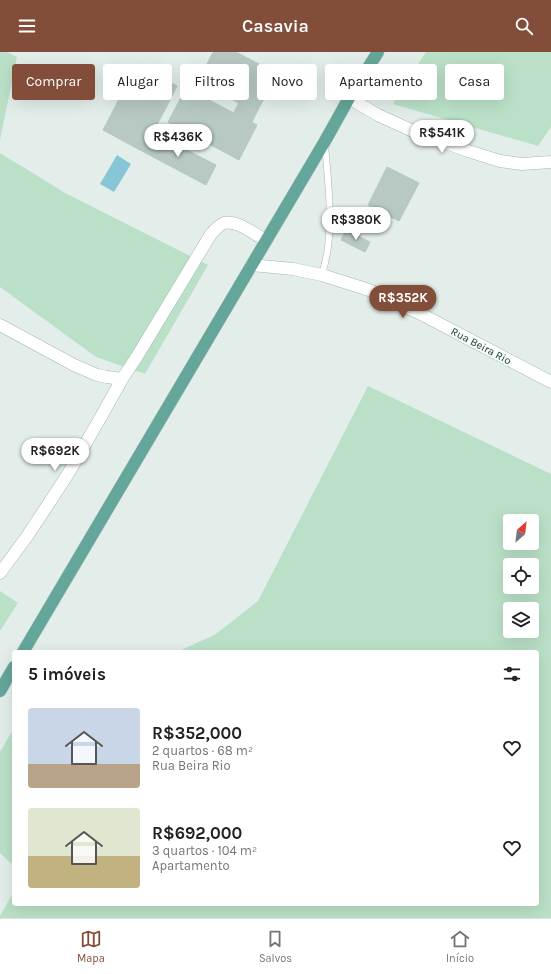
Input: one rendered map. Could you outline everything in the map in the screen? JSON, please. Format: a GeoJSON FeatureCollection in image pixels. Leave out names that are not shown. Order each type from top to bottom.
{"type":"FeatureCollection","features":[{"type":"Feature","properties":{"kind":"main road"},"geometry":{"type":"LineString","coordinates":[[370,64],[378,52]]}},
{"type":"Feature","properties":{"kind":"main road"},"geometry":{"type":"LineString","coordinates":[[24,650],[348,100]]}},
{"type":"Feature","properties":{"kind":"main road"},"geometry":{"type":"LineString","coordinates":[[0,691],[12,670]]}},
{"type":"Feature","properties":{"kind":"street"},"geometry":{"type":"LineString","coordinates":[[352,100],[378,115],[413,131],[500,161],[522,164],[551,162]]}},
{"type":"Feature","properties":{"kind":"street"},"geometry":{"type":"LineString","coordinates":[[0,573],[28,535],[68,474],[122,379],[211,234],[217,227],[225,223],[238,224],[266,241]]}},
{"type":"Feature","properties":{"kind":"street","name":"Rua Beira Rio"},"geometry":{"type":"LineString","coordinates":[[251,265],[293,268],[322,274],[368,290],[421,314],[551,382]]}},
{"type":"Feature","properties":{"kind":"street"},"geometry":{"type":"LineString","coordinates":[[0,325],[74,365],[97,375],[122,379]]}},
{"type":"Feature","properties":{"kind":"lane"},"geometry":{"type":"LineString","coordinates":[[322,274],[327,258],[330,228],[325,141]]}},
{"type":"Feature","properties":{"kind":"green space"},"geometry":{"type":"Polygon","coordinates":[[[0,52],[7,52],[17,57],[16,64],[12,64],[12,81],[0,140],[0,52]]]}},
{"type":"Feature","properties":{"kind":"green space"},"geometry":{"type":"Polygon","coordinates":[[[426,52],[551,52],[551,127],[538,146],[393,104],[396,100],[437,100],[437,64],[418,64],[426,52]]]}},
{"type":"Feature","properties":{"kind":"green space"},"geometry":{"type":"Polygon","coordinates":[[[0,153],[67,194],[208,265],[145,374],[96,357],[0,287],[0,153]]]}},
{"type":"Feature","properties":{"kind":"green space"},"geometry":{"type":"Polygon","coordinates":[[[368,386],[551,474],[551,918],[0,918],[12,895],[12,906],[539,906],[539,650],[181,650],[216,634],[258,601],[368,386]]]}},
{"type":"Feature","properties":{"kind":"green space"},"geometry":{"type":"Polygon","coordinates":[[[0,591],[18,603],[0,631],[0,591]]]}},
{"type":"Feature","properties":{"kind":"green space"},"geometry":{"type":"Polygon","coordinates":[[[12,731],[12,864],[0,853],[0,752],[12,731]]]}},
{"type":"Feature","properties":{"kind":"water"},"geometry":{"type":"Polygon","coordinates":[[[117,155],[131,164],[114,192],[100,184],[117,155]]]}},
{"type":"Feature","properties":{"kind":"building"},"geometry":{"type":"Polygon","coordinates":[[[214,52],[236,52],[259,64],[257,64],[257,68],[253,76],[249,74],[249,64],[231,64],[212,54],[214,52]]]}},
{"type":"Feature","properties":{"kind":"building"},"geometry":{"type":"Polygon","coordinates":[[[212,54],[231,64],[207,64],[212,54]]]}},
{"type":"Feature","properties":{"kind":"building"},"geometry":{"type":"Polygon","coordinates":[[[257,68],[257,100],[263,100],[259,108],[243,100],[249,100],[249,83],[257,68]]]}},
{"type":"Feature","properties":{"kind":"building"},"geometry":{"type":"Polygon","coordinates":[[[249,74],[253,76],[249,84],[249,74]]]}},
{"type":"Feature","properties":{"kind":"building"},"geometry":{"type":"Polygon","coordinates":[[[172,83],[177,86],[172,96],[172,83]]]}},
{"type":"Feature","properties":{"kind":"building"},"geometry":{"type":"Polygon","coordinates":[[[180,99],[209,100],[257,125],[239,160],[168,122],[180,99]]]}},
{"type":"Feature","properties":{"kind":"building"},"geometry":{"type":"Polygon","coordinates":[[[118,100],[150,100],[166,108],[154,130],[114,109],[118,100]]]}},
{"type":"Feature","properties":{"kind":"building"},"geometry":{"type":"Polygon","coordinates":[[[150,100],[170,100],[166,108],[150,100]]]}},
{"type":"Feature","properties":{"kind":"building"},"geometry":{"type":"Polygon","coordinates":[[[233,100],[241,100],[239,103],[233,100]]]}},
{"type":"Feature","properties":{"kind":"building"},"geometry":{"type":"Polygon","coordinates":[[[240,100],[259,108],[252,122],[234,112],[240,100]]]}},
{"type":"Feature","properties":{"kind":"building"},"geometry":{"type":"Polygon","coordinates":[[[114,109],[151,128],[140,150],[103,130],[114,109]]]}},
{"type":"Feature","properties":{"kind":"building"},"geometry":{"type":"Polygon","coordinates":[[[150,131],[216,165],[206,185],[140,150],[150,131]]]}},
{"type":"Feature","properties":{"kind":"building"},"geometry":{"type":"Polygon","coordinates":[[[387,167],[419,183],[399,221],[368,205],[387,167]]]}},
{"type":"Feature","properties":{"kind":"building"},"geometry":{"type":"Polygon","coordinates":[[[346,230],[370,242],[365,252],[341,240],[346,230]]]}}]}
